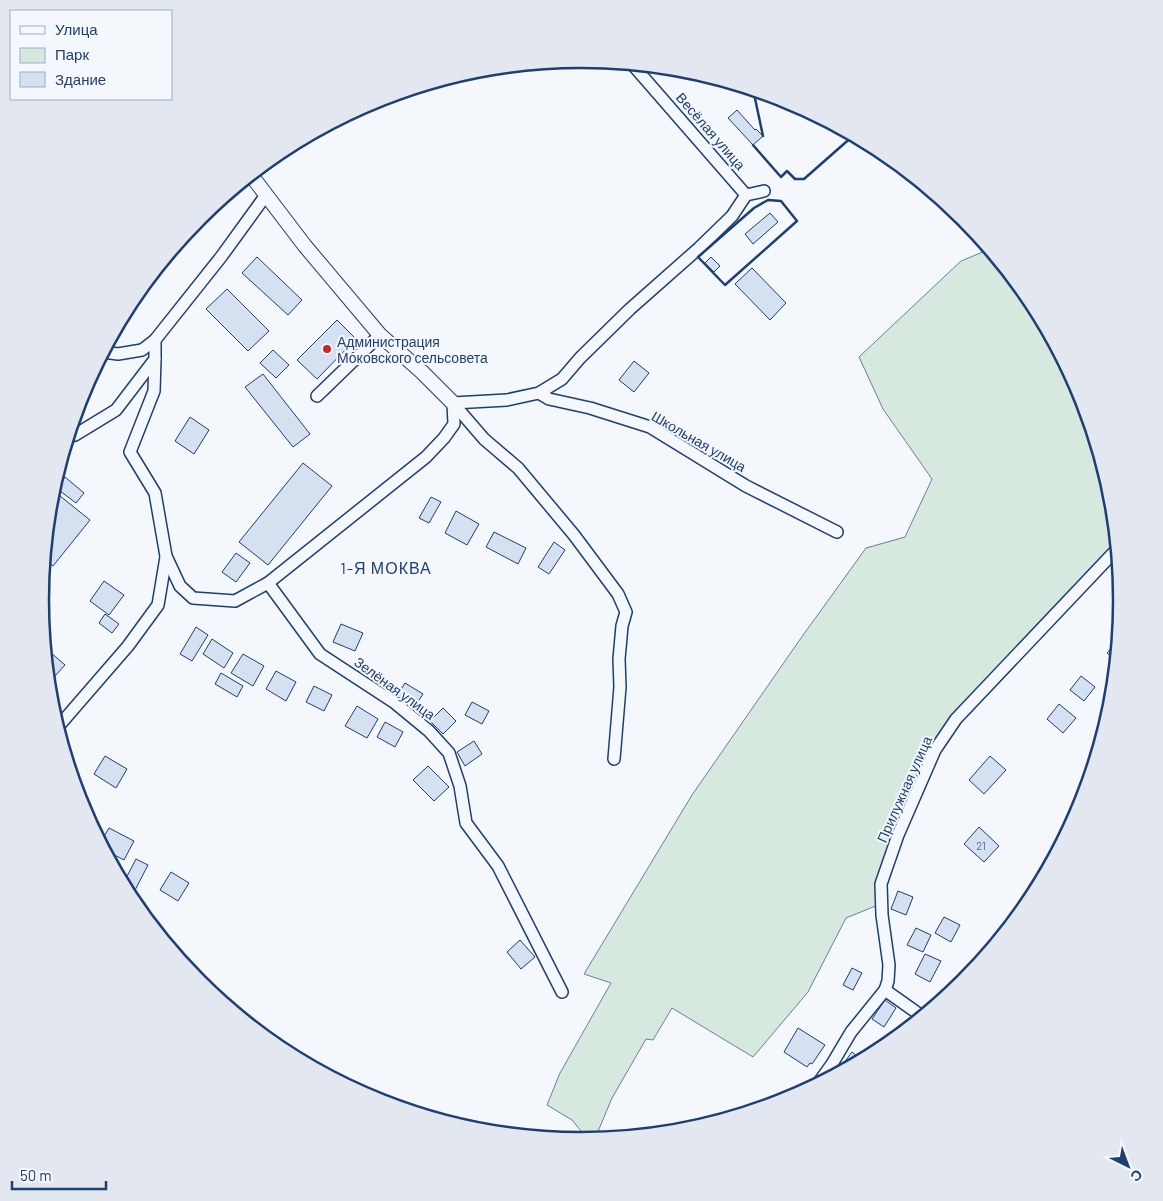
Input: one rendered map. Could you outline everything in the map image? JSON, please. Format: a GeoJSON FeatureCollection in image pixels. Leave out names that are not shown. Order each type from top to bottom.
{"type":"FeatureCollection","features":[{"type":"Feature","properties":{"kind":"street","name":"Весёлая улица"},"geometry":{"type":"LineString","coordinates":[[638,71],[746,195]]}},
{"type":"Feature","properties":{"kind":"street"},"geometry":{"type":"LineString","coordinates":[[255,180],[305,246],[380,335],[422,372],[484,439],[518,468],[574,535],[618,594],[626,612],[622,626],[620,687],[614,759]]}},
{"type":"Feature","properties":{"kind":"street"},"geometry":{"type":"LineString","coordinates":[[452,403],[507,400],[539,393],[562,379],[580,358],[618,321],[732,216],[746,195],[764,191]]}},
{"type":"Feature","properties":{"kind":"street"},"geometry":{"type":"LineString","coordinates":[[110,353],[118,354],[142,350],[155,340],[221,257],[266,195]]}},
{"type":"Feature","properties":{"kind":"street"},"geometry":{"type":"LineString","coordinates":[[317,396],[380,335]]}},
{"type":"Feature","properties":{"kind":"street"},"geometry":{"type":"LineString","coordinates":[[155,340],[154,391],[130,452],[155,493],[166,556],[180,586],[193,598],[235,601],[268,583],[426,457],[454,424],[452,403]]}},
{"type":"Feature","properties":{"kind":"street"},"geometry":{"type":"LineString","coordinates":[[75,435],[116,410],[155,358]]}},
{"type":"Feature","properties":{"kind":"street","name":"Школьная улица"},"geometry":{"type":"LineString","coordinates":[[539,393],[549,398],[650,427],[746,486],[837,532]]}},
{"type":"Feature","properties":{"kind":"street","name":"Прилужная улица"},"geometry":{"type":"LineString","coordinates":[[825,1074],[851,1032],[885,990],[888,981],[889,965],[882,915],[881,884],[898,835],[935,750],[956,719],[1112,554]]}},
{"type":"Feature","properties":{"kind":"street"},"geometry":{"type":"LineString","coordinates":[[63,721],[128,646],[158,605],[166,556]]}},
{"type":"Feature","properties":{"kind":"street","name":"Зелёная улица"},"geometry":{"type":"LineString","coordinates":[[268,583],[320,654],[395,703],[429,730],[449,754],[460,786],[466,823],[498,866],[562,992]]}},
{"type":"Feature","properties":{"kind":"street"},"geometry":{"type":"LineString","coordinates":[[885,990],[917,1014]]}},
{"type":"Feature","properties":{"kind":"green space"},"geometry":{"type":"Polygon","coordinates":[[[984,251],[1004,276],[1043,334],[1074,397],[1086,429],[1104,497],[1112,550],[933,748],[878,905],[846,918],[808,992],[753,1057],[672,1008],[653,1040],[646,1039],[612,1098],[598,1133],[580,1133],[581,1131],[572,1120],[547,1105],[560,1073],[611,983],[584,974],[692,795],[801,638],[866,548],[905,537],[932,479],[883,409],[859,357],[961,261],[984,251]]]}},
{"type":"Feature","properties":{"kind":"building"},"geometry":{"type":"Polygon","coordinates":[[[737,110],[763,136],[753,145],[728,118],[737,110]]]}},
{"type":"Feature","properties":{"kind":"building"},"geometry":{"type":"Polygon","coordinates":[[[770,213],[778,222],[753,244],[745,234],[770,213]]]}},
{"type":"Feature","properties":{"kind":"building"},"geometry":{"type":"Polygon","coordinates":[[[257,257],[302,300],[288,315],[242,273],[257,257]]]}},
{"type":"Feature","properties":{"kind":"building"},"geometry":{"type":"Polygon","coordinates":[[[711,257],[720,266],[714,272],[705,263],[711,257]]]}},
{"type":"Feature","properties":{"kind":"building"},"geometry":{"type":"Polygon","coordinates":[[[752,268],[786,303],[770,320],[735,284],[752,268]]]}},
{"type":"Feature","properties":{"kind":"building"},"geometry":{"type":"Polygon","coordinates":[[[227,289],[269,331],[248,351],[206,309],[227,289]]]}},
{"type":"Feature","properties":{"kind":"building","name":"Администрация Моковского сельсовета"},"geometry":{"type":"Polygon","coordinates":[[[337,320],[356,339],[317,379],[297,360],[337,320]]]}},
{"type":"Feature","properties":{"kind":"building"},"geometry":{"type":"Polygon","coordinates":[[[273,350],[289,365],[276,378],[260,363],[273,350]]]}},
{"type":"Feature","properties":{"kind":"building"},"geometry":{"type":"Polygon","coordinates":[[[634,361],[649,373],[634,392],[619,380],[634,361]]]}},
{"type":"Feature","properties":{"kind":"building"},"geometry":{"type":"Polygon","coordinates":[[[263,374],[310,434],[293,447],[245,387],[263,374]]]}},
{"type":"Feature","properties":{"kind":"building"},"geometry":{"type":"Polygon","coordinates":[[[190,417],[209,430],[194,454],[175,441],[190,417]]]}},
{"type":"Feature","properties":{"kind":"building"},"geometry":{"type":"Polygon","coordinates":[[[303,463],[332,486],[268,565],[239,542],[303,463]]]}},
{"type":"Feature","properties":{"kind":"building"},"geometry":{"type":"Polygon","coordinates":[[[65,477],[84,493],[76,503],[60,491],[65,477]]]}},
{"type":"Feature","properties":{"kind":"building"},"geometry":{"type":"Polygon","coordinates":[[[60,496],[90,520],[53,566],[50,564],[53,531],[60,496]]]}},
{"type":"Feature","properties":{"kind":"building"},"geometry":{"type":"Polygon","coordinates":[[[431,497],[441,502],[429,523],[419,518],[431,497]]]}},
{"type":"Feature","properties":{"kind":"building"},"geometry":{"type":"Polygon","coordinates":[[[456,511],[479,524],[467,545],[445,533],[456,511]]]}},
{"type":"Feature","properties":{"kind":"building"},"geometry":{"type":"Polygon","coordinates":[[[494,532],[526,548],[518,564],[486,547],[494,532]]]}},
{"type":"Feature","properties":{"kind":"building"},"geometry":{"type":"Polygon","coordinates":[[[554,542],[565,550],[549,574],[538,567],[554,542]]]}},
{"type":"Feature","properties":{"kind":"building"},"geometry":{"type":"Polygon","coordinates":[[[236,553],[250,563],[236,582],[222,572],[236,553]]]}},
{"type":"Feature","properties":{"kind":"building"},"geometry":{"type":"Polygon","coordinates":[[[104,581],[124,595],[109,615],[90,601],[104,581]]]}},
{"type":"Feature","properties":{"kind":"building"},"geometry":{"type":"Polygon","coordinates":[[[105,614],[119,624],[112,633],[99,623],[105,614]]]}},
{"type":"Feature","properties":{"kind":"building"},"geometry":{"type":"Polygon","coordinates":[[[341,624],[363,633],[355,651],[333,642],[341,624]]]}},
{"type":"Feature","properties":{"kind":"building"},"geometry":{"type":"Polygon","coordinates":[[[196,627],[208,635],[192,661],[180,654],[196,627]]]}},
{"type":"Feature","properties":{"kind":"building"},"geometry":{"type":"Polygon","coordinates":[[[212,639],[233,653],[224,668],[203,654],[212,639]]]}},
{"type":"Feature","properties":{"kind":"building"},"geometry":{"type":"Polygon","coordinates":[[[1112,647],[1111,657],[1107,653],[1112,647]]]}},
{"type":"Feature","properties":{"kind":"building"},"geometry":{"type":"Polygon","coordinates":[[[52,653],[65,665],[55,676],[53,670],[52,653]]]}},
{"type":"Feature","properties":{"kind":"building"},"geometry":{"type":"Polygon","coordinates":[[[243,654],[264,666],[253,686],[231,673],[243,654]]]}},
{"type":"Feature","properties":{"kind":"building"},"geometry":{"type":"Polygon","coordinates":[[[276,671],[296,682],[286,701],[266,689],[276,671]]]}},
{"type":"Feature","properties":{"kind":"building"},"geometry":{"type":"Polygon","coordinates":[[[221,673],[243,686],[237,697],[215,684],[221,673]]]}},
{"type":"Feature","properties":{"kind":"building"},"geometry":{"type":"Polygon","coordinates":[[[1081,676],[1095,687],[1084,701],[1070,690],[1081,676]]]}},
{"type":"Feature","properties":{"kind":"building"},"geometry":{"type":"Polygon","coordinates":[[[405,683],[423,694],[413,709],[396,697],[405,683]]]}},
{"type":"Feature","properties":{"kind":"building"},"geometry":{"type":"Polygon","coordinates":[[[314,686],[332,695],[324,711],[306,702],[314,686]]]}},
{"type":"Feature","properties":{"kind":"building"},"geometry":{"type":"Polygon","coordinates":[[[472,702],[489,711],[482,724],[465,715],[472,702]]]}},
{"type":"Feature","properties":{"kind":"building"},"geometry":{"type":"Polygon","coordinates":[[[1059,704],[1076,718],[1063,733],[1047,719],[1059,704]]]}},
{"type":"Feature","properties":{"kind":"building"},"geometry":{"type":"Polygon","coordinates":[[[357,706],[378,719],[367,738],[345,726],[357,706]]]}},
{"type":"Feature","properties":{"kind":"building"},"geometry":{"type":"Polygon","coordinates":[[[443,708],[456,721],[443,734],[430,721],[443,708]]]}},
{"type":"Feature","properties":{"kind":"building"},"geometry":{"type":"Polygon","coordinates":[[[385,722],[403,732],[395,747],[377,737],[385,722]]]}},
{"type":"Feature","properties":{"kind":"building"},"geometry":{"type":"Polygon","coordinates":[[[474,741],[482,754],[465,766],[457,752],[474,741]]]}},
{"type":"Feature","properties":{"kind":"building"},"geometry":{"type":"Polygon","coordinates":[[[105,756],[127,769],[116,788],[94,774],[105,756]]]}},
{"type":"Feature","properties":{"kind":"building"},"geometry":{"type":"Polygon","coordinates":[[[990,756],[1006,770],[984,794],[969,780],[990,756]]]}},
{"type":"Feature","properties":{"kind":"building"},"geometry":{"type":"Polygon","coordinates":[[[428,766],[449,787],[434,801],[413,780],[428,766]]]}},
{"type":"Feature","properties":{"kind":"building"},"geometry":{"type":"Polygon","coordinates":[[[979,827],[999,846],[984,862],[964,844],[979,827]]]}},
{"type":"Feature","properties":{"kind":"building"},"geometry":{"type":"Polygon","coordinates":[[[109,828],[134,841],[124,860],[114,855],[104,836],[109,828]]]}},
{"type":"Feature","properties":{"kind":"building"},"geometry":{"type":"Polygon","coordinates":[[[136,859],[148,865],[135,890],[127,877],[136,859]]]}},
{"type":"Feature","properties":{"kind":"building"},"geometry":{"type":"Polygon","coordinates":[[[171,872],[189,883],[178,901],[160,890],[171,872]]]}},
{"type":"Feature","properties":{"kind":"building"},"geometry":{"type":"Polygon","coordinates":[[[898,891],[913,897],[906,915],[891,909],[898,891]]]}},
{"type":"Feature","properties":{"kind":"building"},"geometry":{"type":"Polygon","coordinates":[[[944,917],[960,925],[951,942],[935,933],[944,917]]]}},
{"type":"Feature","properties":{"kind":"building"},"geometry":{"type":"Polygon","coordinates":[[[916,928],[931,935],[923,952],[907,945],[916,928]]]}},
{"type":"Feature","properties":{"kind":"building"},"geometry":{"type":"Polygon","coordinates":[[[520,940],[535,957],[521,969],[507,952],[520,940]]]}},
{"type":"Feature","properties":{"kind":"building"},"geometry":{"type":"Polygon","coordinates":[[[925,954],[941,961],[930,982],[915,974],[925,954]]]}},
{"type":"Feature","properties":{"kind":"building"},"geometry":{"type":"Polygon","coordinates":[[[852,968],[862,973],[853,990],[843,985],[852,968]]]}},
{"type":"Feature","properties":{"kind":"building"},"geometry":{"type":"Polygon","coordinates":[[[885,1000],[896,1008],[884,1027],[872,1019],[885,1000]]]}},
{"type":"Feature","properties":{"kind":"building"},"geometry":{"type":"Polygon","coordinates":[[[798,1028],[825,1045],[812,1064],[810,1063],[807,1067],[784,1052],[798,1028]]]}},
{"type":"Feature","properties":{"kind":"building"},"geometry":{"type":"Polygon","coordinates":[[[852,1052],[857,1056],[848,1062],[842,1065],[852,1052]]]}},
{"type":"Feature","properties":{"kind":"wall"},"geometry":{"type":"LineString","coordinates":[[755,97],[763,136]]}},
{"type":"Feature","properties":{"kind":"wall"},"geometry":{"type":"LineString","coordinates":[[753,145],[781,177],[787,171],[795,179],[804,179],[849,140]]}},
{"type":"Feature","properties":{"kind":"wall"},"geometry":{"type":"LineString","coordinates":[[768,200],[781,201],[797,221],[725,285],[698,257],[754,208],[768,200]]}},
{"type":"Feature","properties":{"kind":"place","name":"Администрация Моковского сельсовета"},"geometry":{"type":"Point","coordinates":[327,349]}},
{"type":"Feature","properties":{"kind":"district","name":"1-Я МОКВА"},"geometry":{"type":"Point","coordinates":[386,567]}}]}
